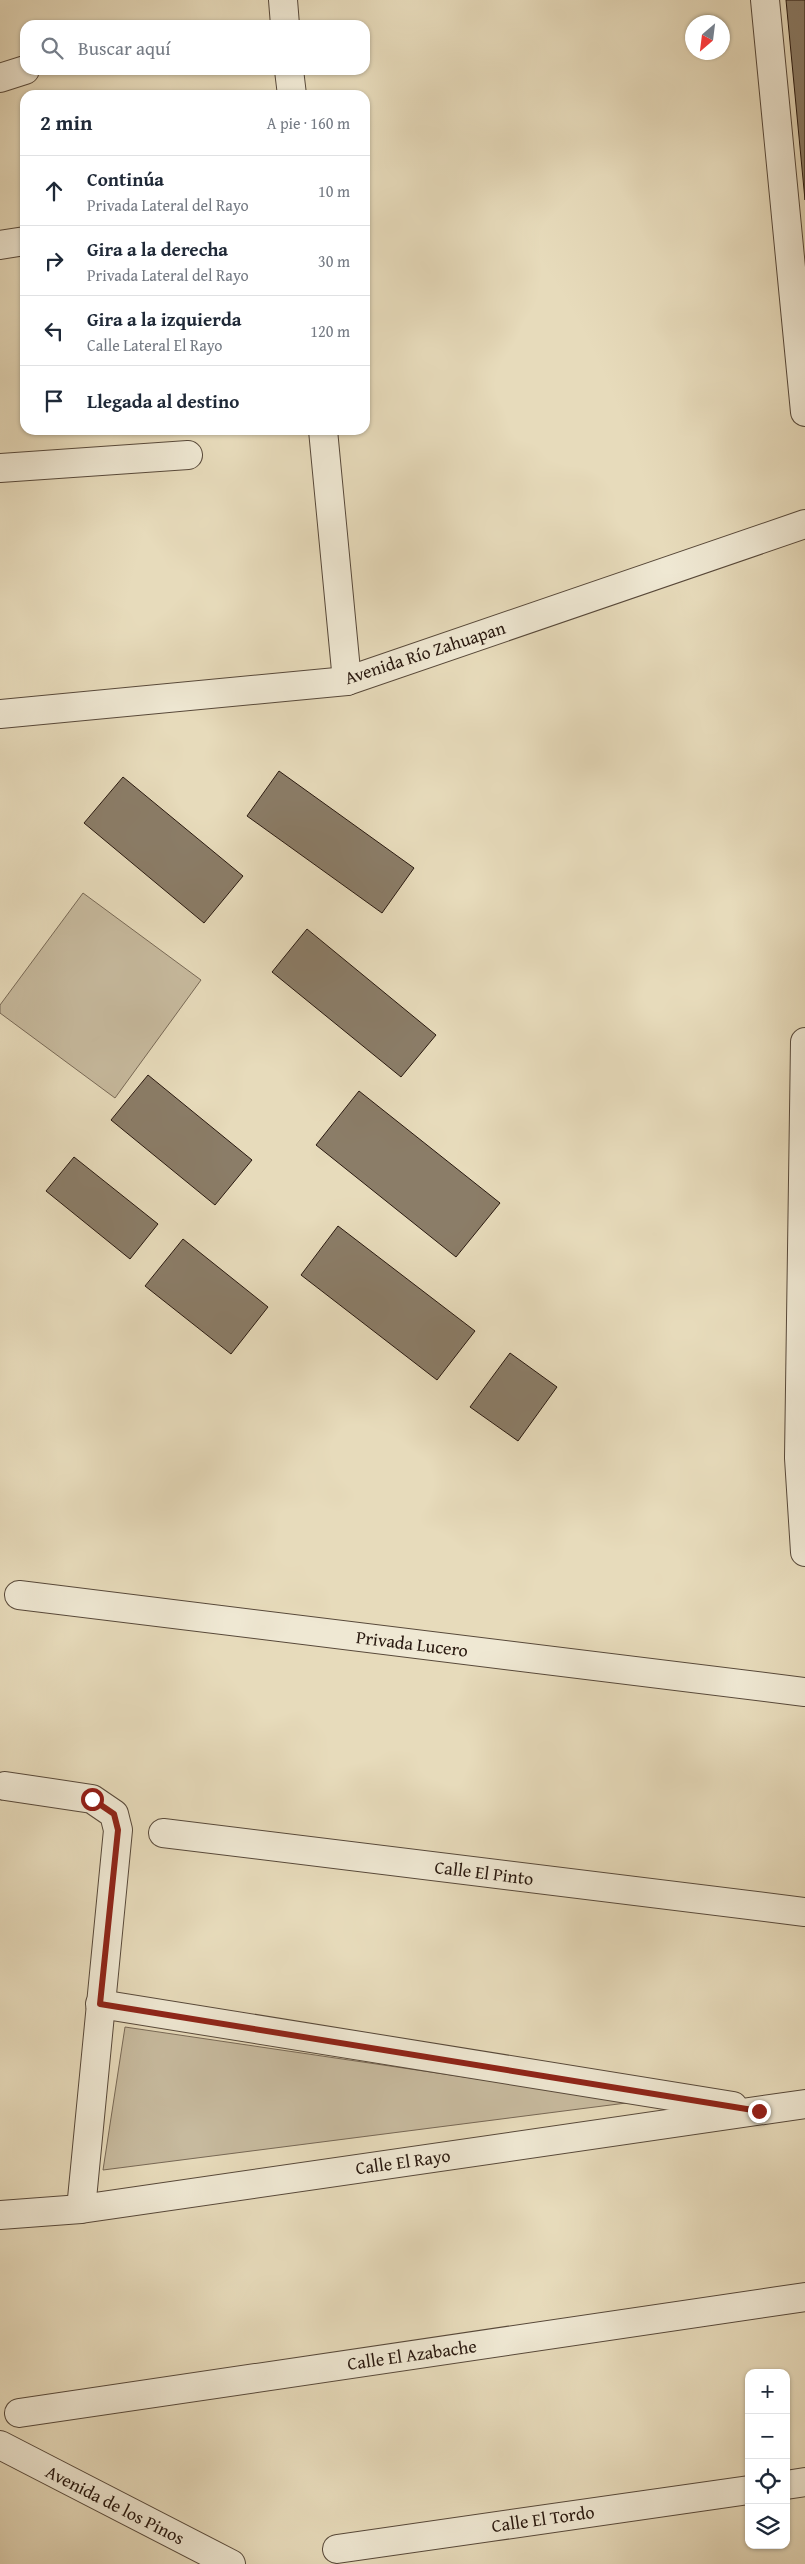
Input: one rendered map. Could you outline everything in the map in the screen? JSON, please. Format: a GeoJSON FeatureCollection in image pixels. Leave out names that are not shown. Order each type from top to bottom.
{"type":"FeatureCollection","features":[{"type":"Feature","properties":{"kind":"street"},"geometry":{"type":"LineString","coordinates":[[282,0],[284,20]]}},
{"type":"Feature","properties":{"kind":"street"},"geometry":{"type":"LineString","coordinates":[[765,0],[805,412]]}},
{"type":"Feature","properties":{"kind":"street"},"geometry":{"type":"LineString","coordinates":[[0,78],[20,72]]}},
{"type":"Feature","properties":{"kind":"street"},"geometry":{"type":"LineString","coordinates":[[290,75],[291,90]]}},
{"type":"Feature","properties":{"kind":"street"},"geometry":{"type":"LineString","coordinates":[[0,245],[20,243]]}},
{"type":"Feature","properties":{"kind":"street"},"geometry":{"type":"LineString","coordinates":[[324,435],[347,681]]}},
{"type":"Feature","properties":{"kind":"street"},"geometry":{"type":"LineString","coordinates":[[0,468],[188,455]]}},
{"type":"Feature","properties":{"kind":"street","name":"Avenida Río Zahuapan"},"geometry":{"type":"LineString","coordinates":[[0,714],[347,681],[805,524]]}},
{"type":"Feature","properties":{"kind":"street"},"geometry":{"type":"LineString","coordinates":[[805,1042],[802,1458],[805,1552]]}},
{"type":"Feature","properties":{"kind":"street","name":"Privada Lucero"},"geometry":{"type":"LineString","coordinates":[[19,1596],[805,1692]]}},
{"type":"Feature","properties":{"kind":"street"},"geometry":{"type":"LineString","coordinates":[[5,1786],[92,1799],[114,1814],[118,1830],[81,2209]]}},
{"type":"Feature","properties":{"kind":"street","name":"Calle El Pinto"},"geometry":{"type":"LineString","coordinates":[[163,1833],[805,1912]]}},
{"type":"Feature","properties":{"kind":"street"},"geometry":{"type":"LineString","coordinates":[[100,2004],[759,2111]]}},
{"type":"Feature","properties":{"kind":"street","name":"Calle El Rayo"},"geometry":{"type":"LineString","coordinates":[[0,2215],[81,2209],[805,2104]]}},
{"type":"Feature","properties":{"kind":"street","name":"Calle El Azabache"},"geometry":{"type":"LineString","coordinates":[[19,2413],[805,2297]]}},
{"type":"Feature","properties":{"kind":"street","name":"Avenida de los Pinos"},"geometry":{"type":"LineString","coordinates":[[0,2445],[231,2564]]}},
{"type":"Feature","properties":{"kind":"street"},"geometry":{"type":"LineString","coordinates":[[790,2484],[805,2482]]}},
{"type":"Feature","properties":{"kind":"street","name":"Calle El Tordo"},"geometry":{"type":"LineString","coordinates":[[337,2549],[745,2491]]}},
{"type":"Feature","properties":{"kind":"shaded area"},"geometry":{"type":"Polygon","coordinates":[[[83,893],[201,980],[115,1098],[0,1013],[0,1005],[83,893]]]}},
{"type":"Feature","properties":{"kind":"shaded area"},"geometry":{"type":"Polygon","coordinates":[[[125,2027],[634,2102],[103,2170],[125,2027]]]}},
{"type":"Feature","properties":{"kind":"building"},"geometry":{"type":"Polygon","coordinates":[[[786,0],[805,0],[805,200],[786,0]]]}},
{"type":"Feature","properties":{"kind":"building"},"geometry":{"type":"Polygon","coordinates":[[[279,771],[414,868],[382,913],[247,816],[279,771]]]}},
{"type":"Feature","properties":{"kind":"building"},"geometry":{"type":"Polygon","coordinates":[[[123,777],[243,876],[204,923],[84,823],[123,777]]]}},
{"type":"Feature","properties":{"kind":"building"},"geometry":{"type":"Polygon","coordinates":[[[307,929],[436,1035],[401,1077],[272,972],[307,929]]]}},
{"type":"Feature","properties":{"kind":"building"},"geometry":{"type":"Polygon","coordinates":[[[148,1075],[252,1160],[215,1205],[111,1120],[148,1075]]]}},
{"type":"Feature","properties":{"kind":"building"},"geometry":{"type":"Polygon","coordinates":[[[359,1091],[500,1203],[456,1257],[316,1145],[359,1091]]]}},
{"type":"Feature","properties":{"kind":"building"},"geometry":{"type":"Polygon","coordinates":[[[74,1157],[158,1224],[130,1259],[46,1191],[74,1157]]]}},
{"type":"Feature","properties":{"kind":"building"},"geometry":{"type":"Polygon","coordinates":[[[338,1226],[475,1331],[437,1380],[301,1275],[338,1226]]]}},
{"type":"Feature","properties":{"kind":"building"},"geometry":{"type":"Polygon","coordinates":[[[183,1239],[268,1307],[231,1354],[145,1286],[183,1239]]]}},
{"type":"Feature","properties":{"kind":"building"},"geometry":{"type":"Polygon","coordinates":[[[510,1353],[557,1387],[518,1441],[470,1407],[510,1353]]]}},
{"type":"Feature","properties":{"kind":"route"},"geometry":{"type":"LineString","coordinates":[[92,1799],[114,1814],[118,1830],[100,2004],[759,2111]]}}]}
